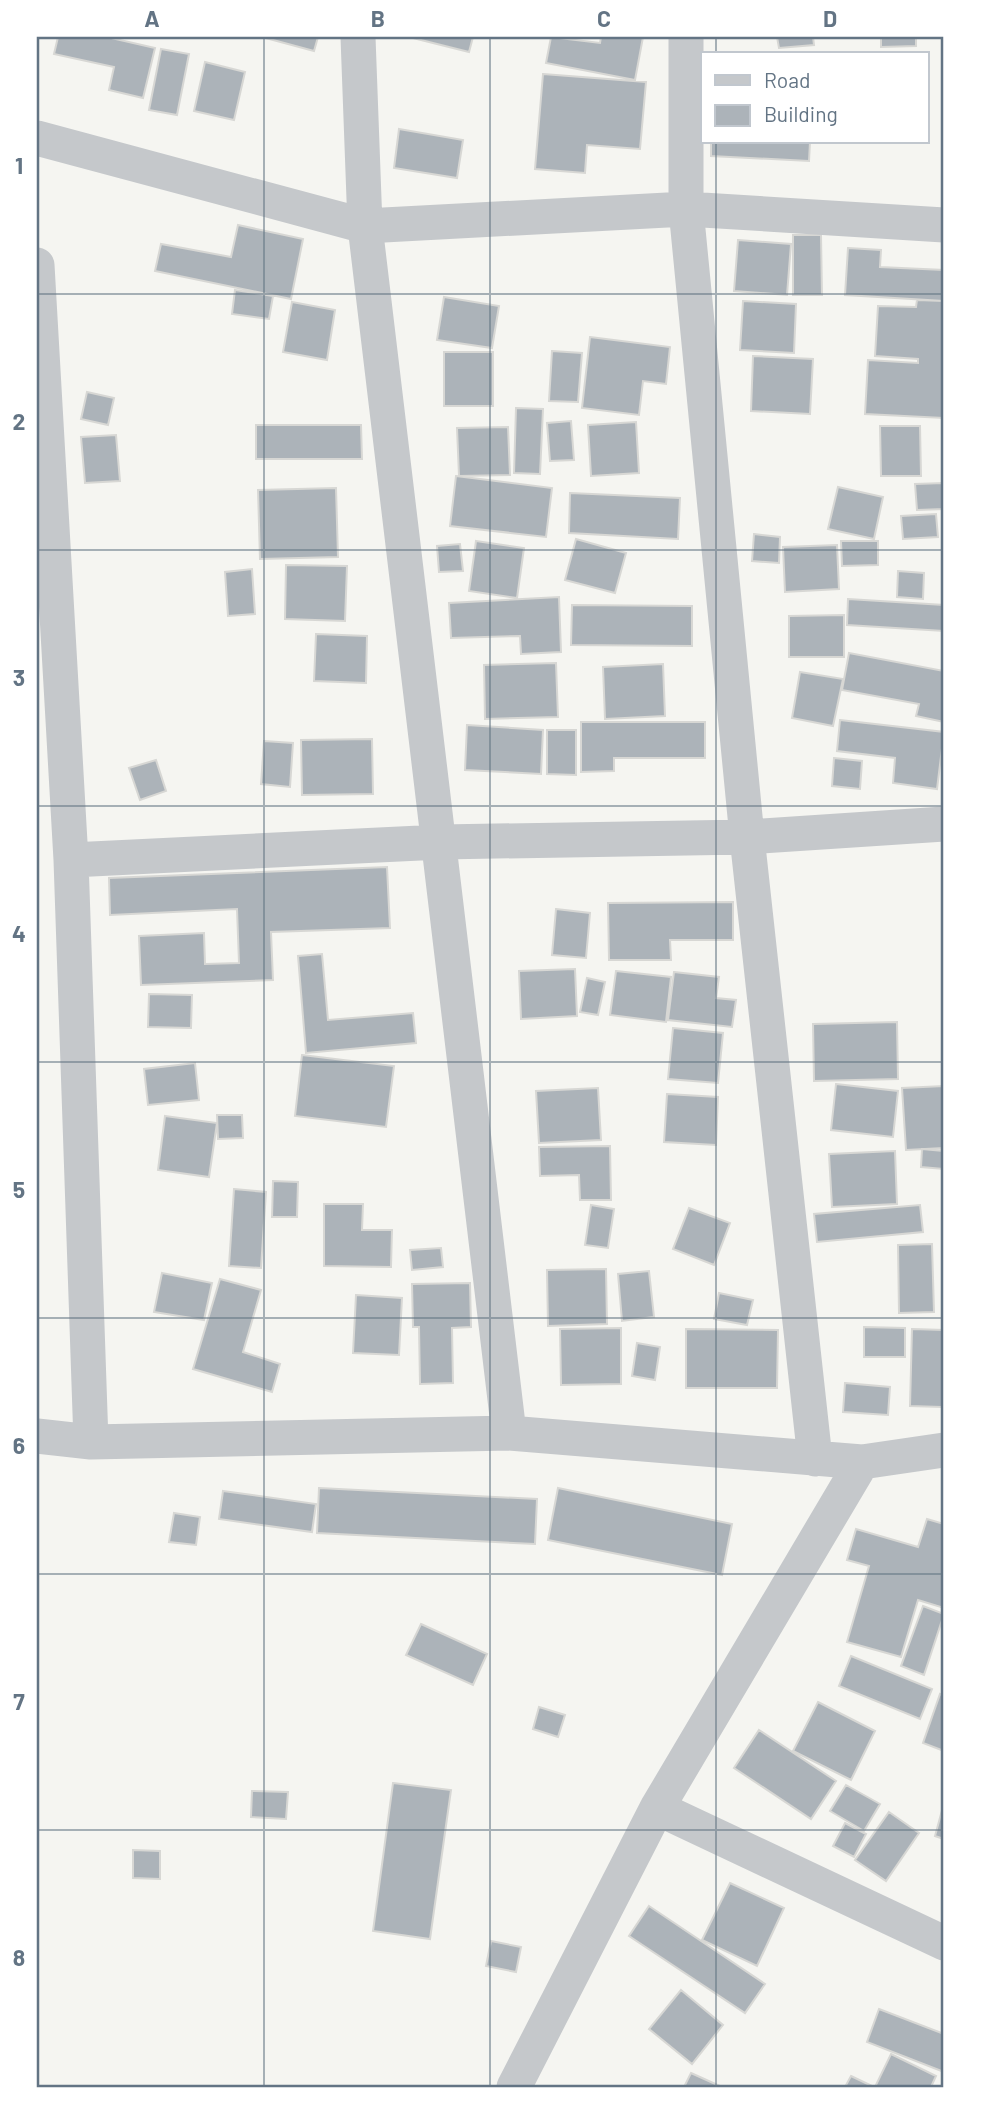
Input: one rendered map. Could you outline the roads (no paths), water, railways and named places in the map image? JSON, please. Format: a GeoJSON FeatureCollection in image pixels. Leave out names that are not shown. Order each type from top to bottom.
{"type":"FeatureCollection","features":[{"type":"Feature","properties":{"kind":"street"},"geometry":{"type":"LineString","coordinates":[[358,37],[365,226],[441,842],[509,1433]]}},
{"type":"Feature","properties":{"kind":"street"},"geometry":{"type":"LineString","coordinates":[[686,37],[686,209],[747,837],[815,1459]]}},
{"type":"Feature","properties":{"kind":"street"},"geometry":{"type":"LineString","coordinates":[[37,138],[365,226],[686,209],[944,225]]}},
{"type":"Feature","properties":{"kind":"street"},"geometry":{"type":"LineString","coordinates":[[37,265],[71,860],[91,1442]]}},
{"type":"Feature","properties":{"kind":"street"},"geometry":{"type":"LineString","coordinates":[[71,860],[441,842],[747,837],[944,824]]}},
{"type":"Feature","properties":{"kind":"street"},"geometry":{"type":"LineString","coordinates":[[38,1437],[91,1442],[509,1433],[862,1462],[944,1450]]}},
{"type":"Feature","properties":{"kind":"street"},"geometry":{"type":"LineString","coordinates":[[514,2087],[657,1808],[862,1462]]}},
{"type":"Feature","properties":{"kind":"street"},"geometry":{"type":"LineString","coordinates":[[657,1808],[944,1943]]}}]}
